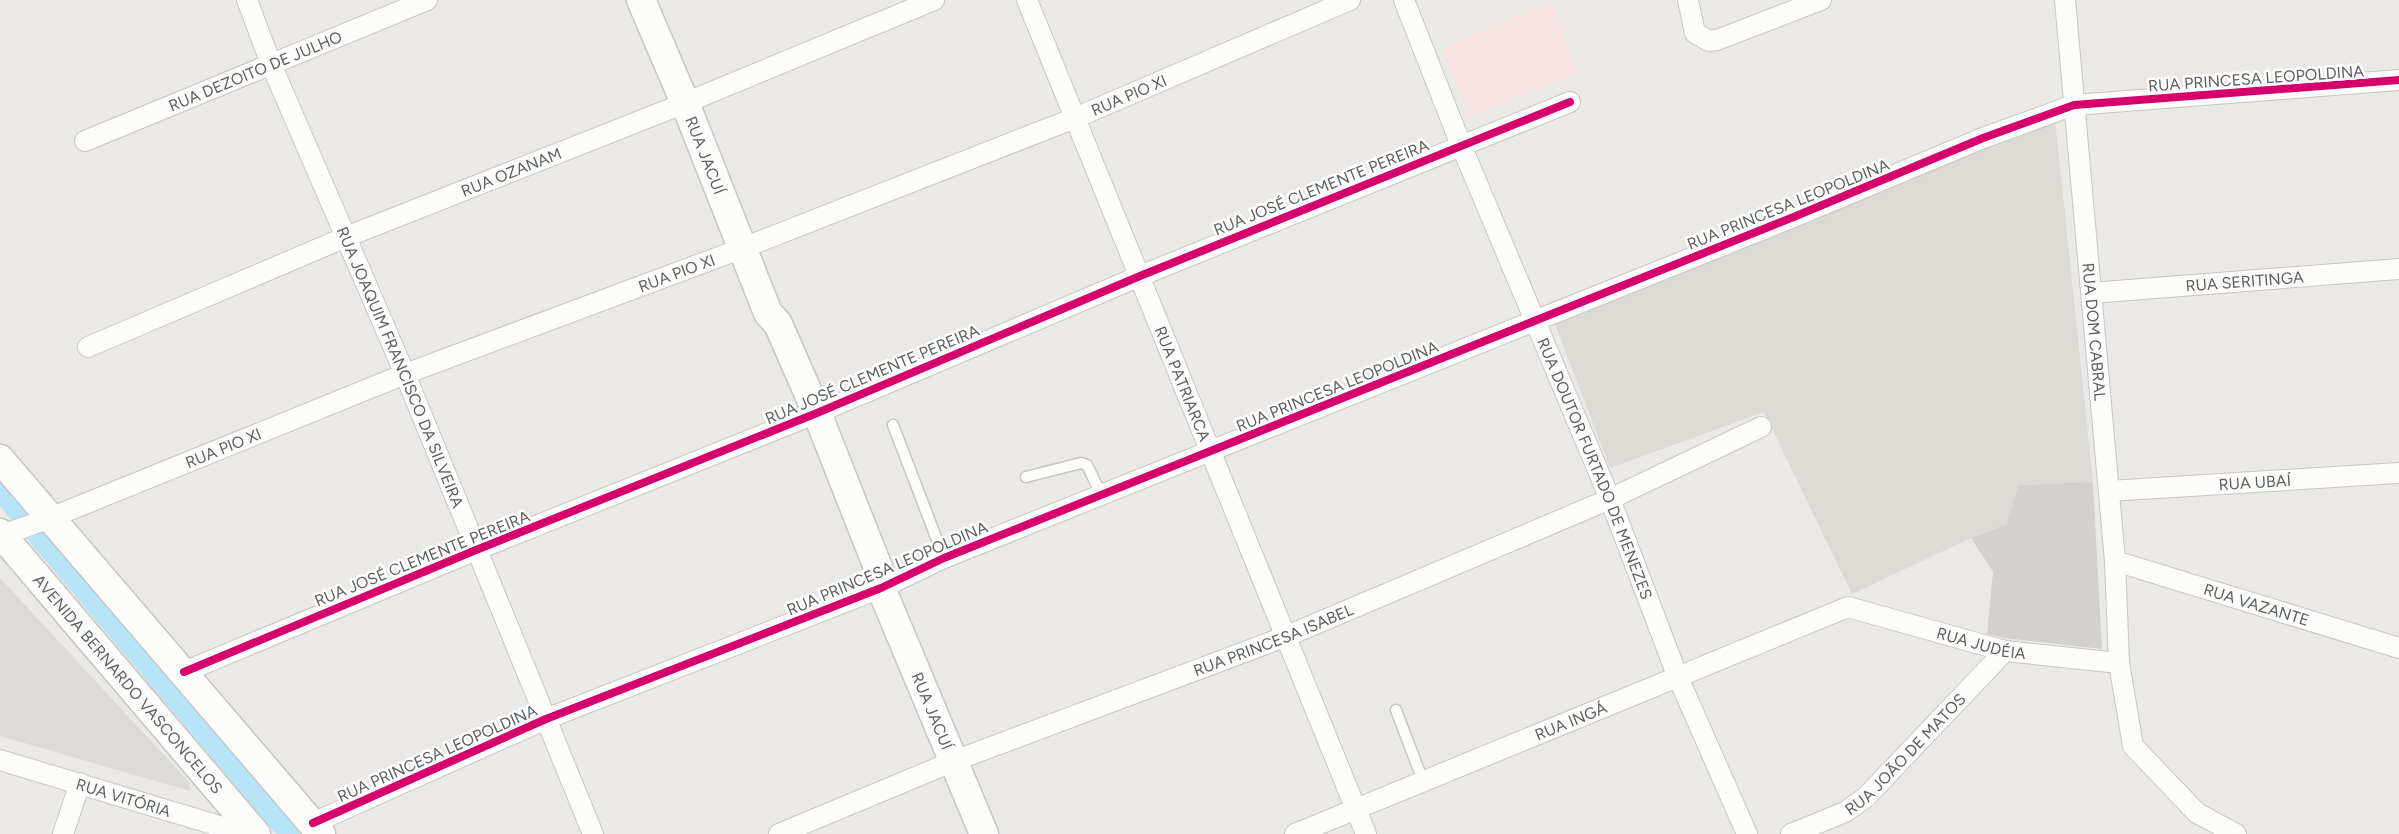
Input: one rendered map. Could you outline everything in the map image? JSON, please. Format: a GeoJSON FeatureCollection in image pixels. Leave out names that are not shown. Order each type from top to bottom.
{"type":"FeatureCollection","features":[{"type":"Feature","properties":{"kind":"main road","name":"RUA JACUÍ"},"geometry":{"type":"LineString","coordinates":[[641,0],[685,103],[768,313],[765,329],[808,417],[868,572],[881,588],[984,834]]}},
{"type":"Feature","properties":{"kind":"main road"},"geometry":{"type":"LineString","coordinates":[[0,459],[317,829]]}},
{"type":"Feature","properties":{"kind":"main road","name":"AVENIDA BERNARDO VASCONCELOS"},"geometry":{"type":"LineString","coordinates":[[1,535],[256,834]]}},
{"type":"Feature","properties":{"kind":"street","name":"RUA JOAQUIM FRANCISCO DA SILVEIRA"},"geometry":{"type":"LineString","coordinates":[[247,0],[271,64],[405,374],[593,834]]}},
{"type":"Feature","properties":{"kind":"street","name":"RUA DEZOITO DE JULHO"},"geometry":{"type":"LineString","coordinates":[[85,141],[428,0]]}},
{"type":"Feature","properties":{"kind":"street","name":"RUA OZANAM"},"geometry":{"type":"LineString","coordinates":[[88,347],[346,237],[685,103],[934,0]]}},
{"type":"Feature","properties":{"kind":"street","name":"RUA PATRIARCA"},"geometry":{"type":"LineString","coordinates":[[1028,0],[1366,834]]}},
{"type":"Feature","properties":{"kind":"street","name":"RUA PIO XI"},"geometry":{"type":"LineString","coordinates":[[1,535],[50,518],[405,374],[743,248],[1075,118],[1350,0]]}},
{"type":"Feature","properties":{"kind":"street","name":"RUA DOUTOR FURTADO DE MENEZES"},"geometry":{"type":"LineString","coordinates":[[1404,0],[1461,145],[1610,499],[1677,675],[1747,834]]}},
{"type":"Feature","properties":{"kind":"street"},"geometry":{"type":"LineString","coordinates":[[1688,0],[1695,33],[1701,38],[1717,40],[1821,0]]}},
{"type":"Feature","properties":{"kind":"street","name":"RUA DOM CABRAL"},"geometry":{"type":"LineString","coordinates":[[2065,0],[2115,561],[2119,663],[2133,746],[2197,813],[2236,834]]}},
{"type":"Feature","properties":{"kind":"street","name":"RUA PRINCESA LEOPOLDINA"},"geometry":{"type":"LineString","coordinates":[[317,829],[546,719],[881,588],[944,558],[1796,216],[1983,138],[2074,105],[2399,80]]}},
{"type":"Feature","properties":{"kind":"street","name":"RUA JOSÉ CLEMENTE PEREIRA"},"geometry":{"type":"LineString","coordinates":[[184,672],[476,550],[808,417],[1140,276],[1570,102]]}},
{"type":"Feature","properties":{"kind":"street","name":"RUA SERITINGA"},"geometry":{"type":"LineString","coordinates":[[2091,293],[2399,269]]}},
{"type":"Feature","properties":{"kind":"street","name":"RUA PRINCESA ISABEL"},"geometry":{"type":"LineString","coordinates":[[779,834],[954,761],[1287,636],[1610,499],[1761,427]]}},
{"type":"Feature","properties":{"kind":"street","name":"RUA UBAÍ"},"geometry":{"type":"LineString","coordinates":[[2109,491],[2399,473]]}},
{"type":"Feature","properties":{"kind":"street","name":"RUA VAZANTE"},"geometry":{"type":"LineString","coordinates":[[2115,561],[2399,648]]}},
{"type":"Feature","properties":{"kind":"street","name":"RUA INGÁ"},"geometry":{"type":"LineString","coordinates":[[1294,834],[1677,675],[1848,607]]}},
{"type":"Feature","properties":{"kind":"street","name":"RUA JUDÉIA"},"geometry":{"type":"LineString","coordinates":[[1848,607],[2005,651],[2119,663]]}},
{"type":"Feature","properties":{"kind":"street","name":"RUA JOÃO DE MATOS"},"geometry":{"type":"LineString","coordinates":[[1791,834],[1845,812],[1866,797],[2005,651]]}},
{"type":"Feature","properties":{"kind":"street","name":"RUA VITÓRIA"},"geometry":{"type":"LineString","coordinates":[[0,760],[246,834]]}},
{"type":"Feature","properties":{"kind":"street"},"geometry":{"type":"LineString","coordinates":[[63,834],[80,783]]}},
{"type":"Feature","properties":{"kind":"lane"},"geometry":{"type":"LineString","coordinates":[[893,425],[944,558]]}},
{"type":"Feature","properties":{"kind":"lane"},"geometry":{"type":"LineString","coordinates":[[1026,477],[1082,463],[1087,465],[1102,496]]}},
{"type":"Feature","properties":{"kind":"lane"},"geometry":{"type":"LineString","coordinates":[[1396,710],[1423,781]]}},
{"type":"Feature","properties":{"kind":"shaded area"},"geometry":{"type":"Polygon","coordinates":[[[1551,1],[1579,72],[1469,116],[1441,48],[1551,1]]]}},
{"type":"Feature","properties":{"kind":"shaded area"},"geometry":{"type":"Polygon","coordinates":[[[2055,119],[2093,482],[2019,485],[2006,525],[1971,538],[1852,594],[1764,412],[1610,468],[1552,316],[1737,241],[1921,175],[2055,119]]]}},
{"type":"Feature","properties":{"kind":"shaded area"},"geometry":{"type":"Polygon","coordinates":[[[0,578],[189,782],[190,791],[0,736],[0,578]]]}},
{"type":"Feature","properties":{"kind":"building"},"geometry":{"type":"Polygon","coordinates":[[[2093,482],[2102,649],[1987,634],[1993,572],[1971,538],[2006,525],[2019,485],[2093,482]]]}},
{"type":"Feature","properties":{"kind":"waterway"},"geometry":{"type":"LineString","coordinates":[[0,491],[289,834]]}},
{"type":"Feature","properties":{"kind":"cycle path"},"geometry":{"type":"LineString","coordinates":[[313,823],[546,719],[881,588],[944,558],[1796,216],[1983,138],[2074,105],[2399,80]]}},
{"type":"Feature","properties":{"kind":"cycle path"},"geometry":{"type":"LineString","coordinates":[[184,672],[476,550],[817,413],[1140,276],[1570,102]]}}]}
